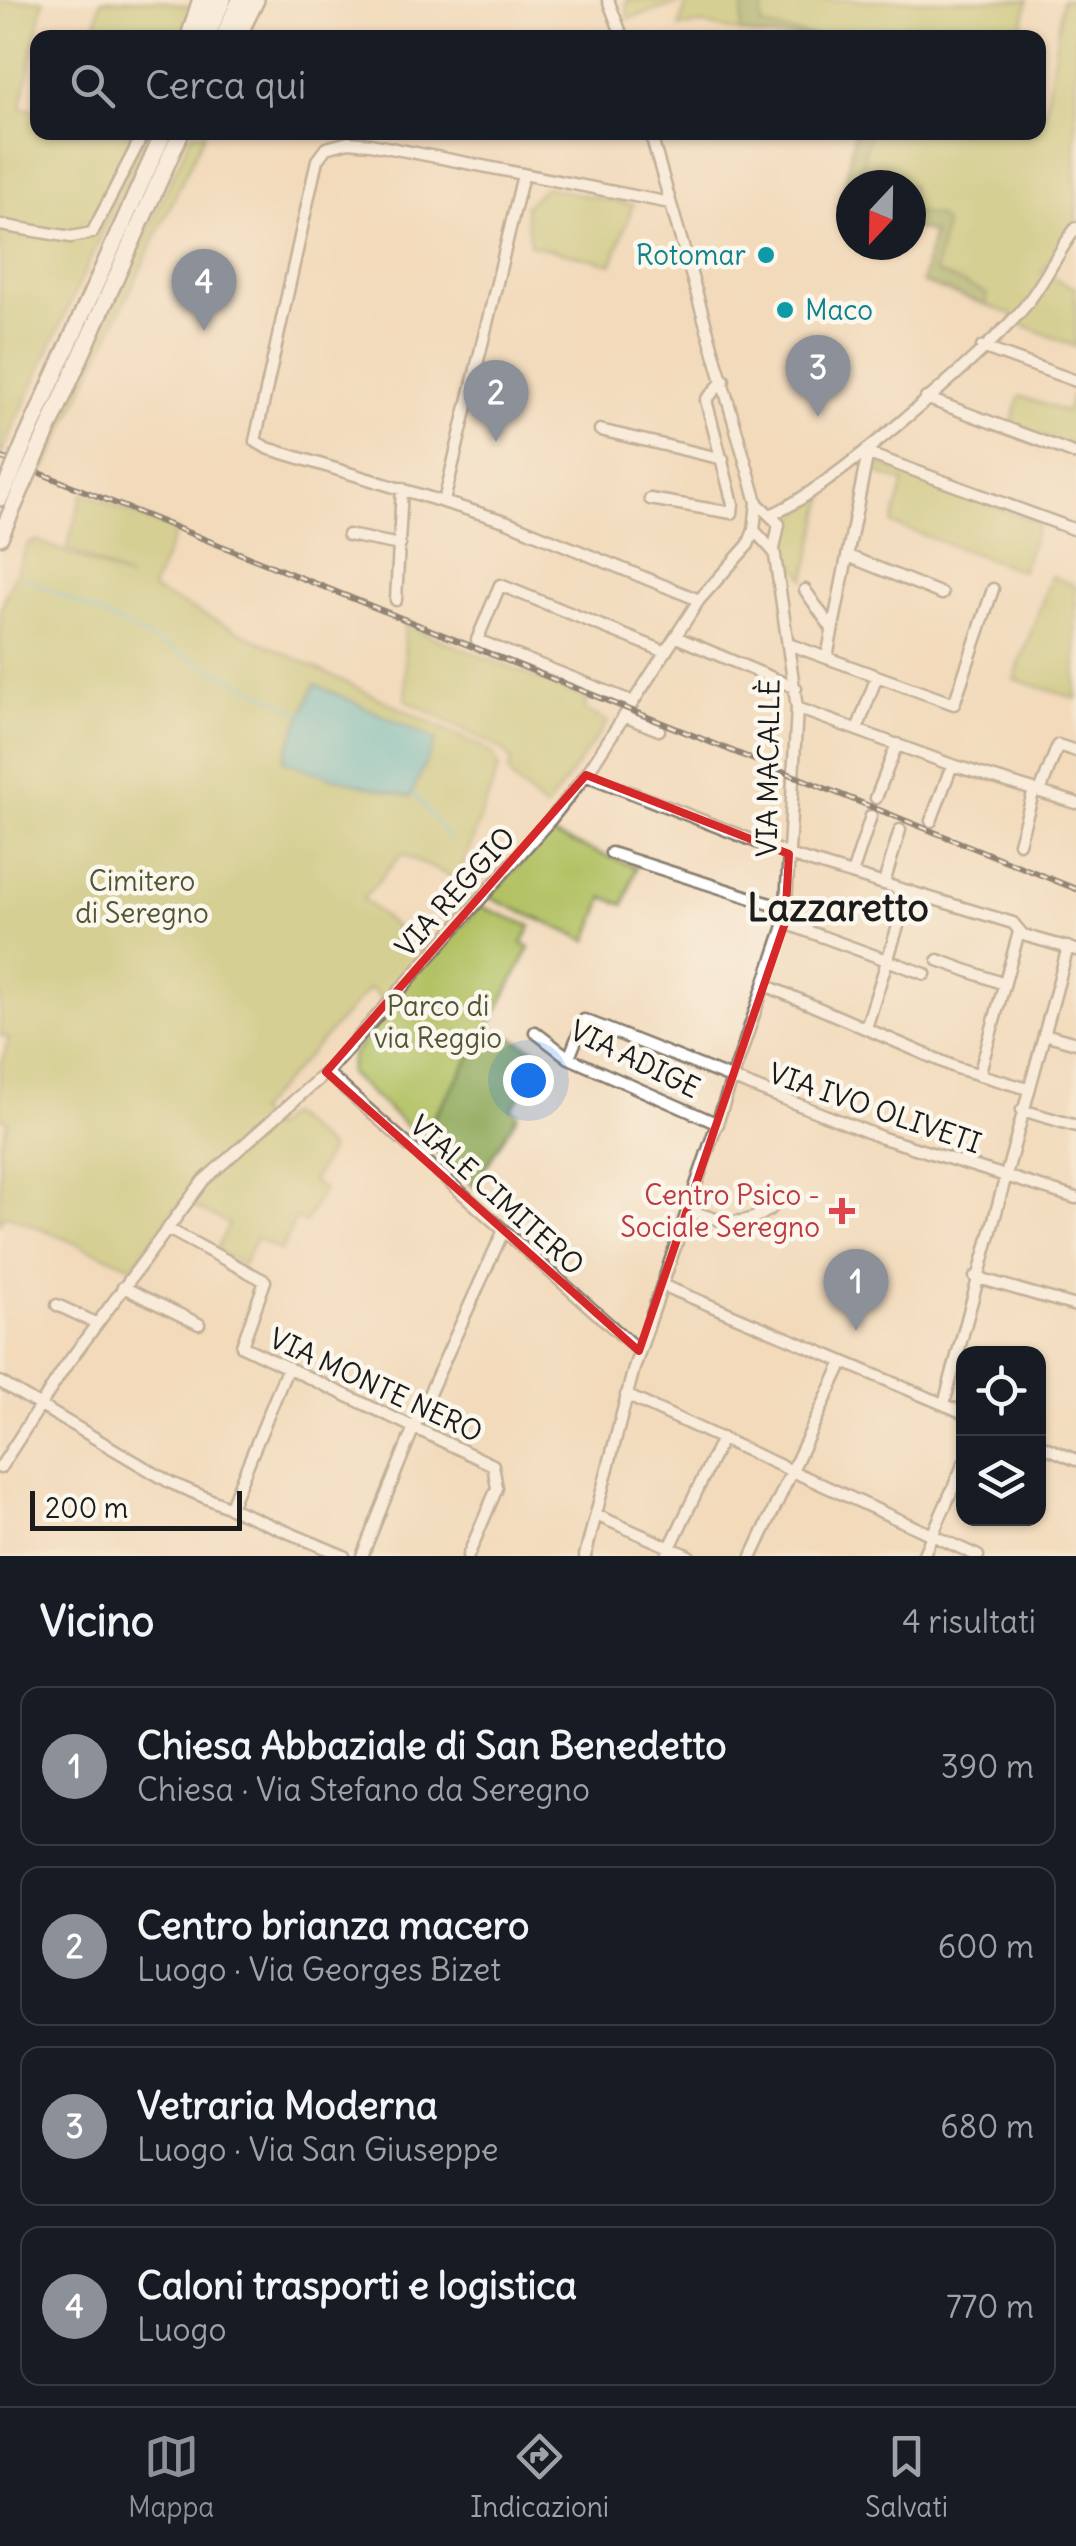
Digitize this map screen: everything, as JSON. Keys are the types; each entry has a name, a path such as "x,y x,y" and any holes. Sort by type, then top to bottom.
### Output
{"highway":[{"path":"199,30 208,0"},
{"path":"210,30 223,0"},
{"path":"227,30 240,0"},
{"path":"241,30 256,0"},
{"path":"31,449 161,140"},
{"path":"0,538 17,480 177,140"},
{"path":"0,498 17,480"}],"street":[{"path":"189,30 198,0"},
{"path":"608,0 621,30"},
{"path":"617,18 618,0"},
{"path":"0,226 71,237 92,233 140,140"},
{"path":"652,140 766,526"},
{"path":"670,202 370,144 349,142 326,148 317,160 255,441 260,446 506,521 699,600"},
{"path":"444,501 523,175"},
{"name":"VIA REGGIO","path":"0,1468 96,1323 215,1168 326,1072 586,775 699,600 766,526 868,450 1020,313 1076,228"},
{"path":"1064,244 1076,251"},
{"path":"982,347 1076,380"},
{"path":"650,499 726,516 734,507 706,400 724,380"},
{"path":"926,398 1076,454"},
{"path":"600,430 723,459"},
{"path":"826,658 868,450 1076,530"},
{"path":"396,600 402,488"},
{"name":"VIA MACALLÈ","path":"585,1556 639,1351 785,923 797,708 791,645 766,526"},
{"path":"348,535 400,545"},
{"path":"848,556 942,594"},
{"path":"633,702 477,640 500,584 666,652"},
{"path":"791,645 954,704 994,589"},
{"path":"805,590 832,629"},
{"path":"676,637 796,688"},
{"path":"857,730 877,676"},
{"path":"797,708 952,765 1076,803"},
{"path":"624,716 658,730"},
{"path":"876,798 896,744"},
{"path":"1019,843 1058,744 1076,751"},
{"path":"931,821 952,765"},
{"path":"586,775 789,854 1013,923 1020,932 1072,949 975,1277 944,1404"},
{"path":"852,874 871,816"},
{"path":"884,884 900,830"},
{"path":"611,853 786,910"},
{"path":"866,1028 909,891"},
{"path":"785,923 924,974"},
{"path":"979,1075 1020,932"},
{"path":"938,960 1004,984"},
{"path":"765,985 979,1075 1028,1089"},
{"name":"VIA IVO OLIVETI","path":"569,1058 584,1020 732,1081 962,1166 1004,1174 1076,1198"},
{"name":"VIA ADIGE","path":"535,1032 569,1058 718,1124"},
{"path":"1044,1034 1076,1043"},
{"name":"VIALE CIMITERO","path":"326,1072 639,1351"},
{"path":"1022,1110 1076,1126"},
{"path":"688,1210 736,1224 758,1219 774,1206"},
{"name":"VIA MONTE NERO","path":"168,1229 265,1281 242,1346 493,1465 498,1475 497,1488 468,1556"},
{"path":"362,1556 414,1428 504,1232"},
{"path":"975,1277 1076,1306"},
{"path":"662,1286 956,1409"},
{"path":"123,1287 199,1324"},
{"path":"57,1305 96,1323"},
{"path":"752,1556 842,1362"},
{"path":"230,1508 288,1367"},
{"path":"0,1382 171,1483 344,1556"},
{"path":"626,1395 978,1556"},
{"path":"668,1552 722,1438"},
{"path":"1046,1447 1076,1460"},
{"path":"923,1556 956,1481"},
{"path":"596,1515 668,1552 689,1556"}],"highlighted area":[{"path":"586,775 789,854 785,923 639,1351 326,1072"}],"green space":[{"path":"0,0 44,0 38,30 30,30 30,65 21,107 30,109 30,140 145,140 0,457"},
{"path":"101,0 157,0 199,9 193,30 95,30"},
{"path":"626,0 1028,0 1022,30 729,30 701,24 679,28 687,1 628,19"},
{"path":"744,0 763,0 761,26 782,30 740,30"},
{"path":"1062,0 1076,0 1076,223 1041,273 1076,288 1076,347 1016,322 1011,314 922,283 932,233 926,232 926,170 847,170 853,140 1046,140 1046,106"},
{"path":"189,140 202,140 46,468 42,466"},
{"path":"854,140 868,140 862,170 848,170"},
{"path":"545,187 633,205 612,264 530,245 525,206"},
{"path":"926,214 938,216 945,225 935,272 986,293 987,305 922,282 933,233 926,231"},
{"path":"1076,386 1076,449 1011,425 1020,396 1066,412"},
{"path":"874,462 1039,523 1022,571 892,524 904,482 871,471"},
{"path":"827,489 805,579 780,545 791,519"},
{"path":"83,493 176,531 152,590 484,748 494,755 499,767 458,880 402,854 363,899 432,959 480,906 531,926 522,944 530,947 489,1027 420,1138 349,1074 352,1055 391,1007 370,988 256,1112 272,1128 288,1114 330,1149 312,1182 324,1189 305,1223 296,1218 281,1251 256,1238 243,1265 216,1250 229,1224 182,1201 132,1267 5,1214 0,1223 0,1144 8,1121 0,1118 0,1068 9,1039 0,1035 0,610 28,544 37,540 130,579 67,548"},
{"path":"1051,576 1076,586 1076,699 1014,679"},
{"path":"404,625 588,699 584,709 608,722 545,809 513,780 508,769 512,762 503,750 406,700"},
{"path":"549,834 636,867 624,905 604,897 588,941 488,897"},
{"path":"489,1027 550,1056 511,1109 518,1114 474,1187 421,1139"}],"water":[{"path":"315,684 436,740 410,797 283,760"}],"waterway":[{"path":"22,576 303,713"},
{"path":"413,792 450,840"}],"railway":[{"path":"0,457 1076,889"}],"place":[{"name":"Rotomar","path":"766,255"},
{"name":"Maco","path":"785,310"},
{"name":"Caloni trasporti e logistica","path":"204,331"},
{"name":"Vetraria Moderna","path":"818,417"},
{"name":"Centro brianza macero","path":"496,442"},
{"name":"Centro Psico - Sociale Seregno","path":"842,1211"},
{"name":"Chiesa Abbaziale di San Benedetto","path":"856,1331"}],"district":[{"name":"Lazzaretto","path":"838,907"}],"park label":[{"name":"Cimitero di Seregno","path":"142,897"},
{"name":"Parco di via Reggio","path":"438,1022"}]}
